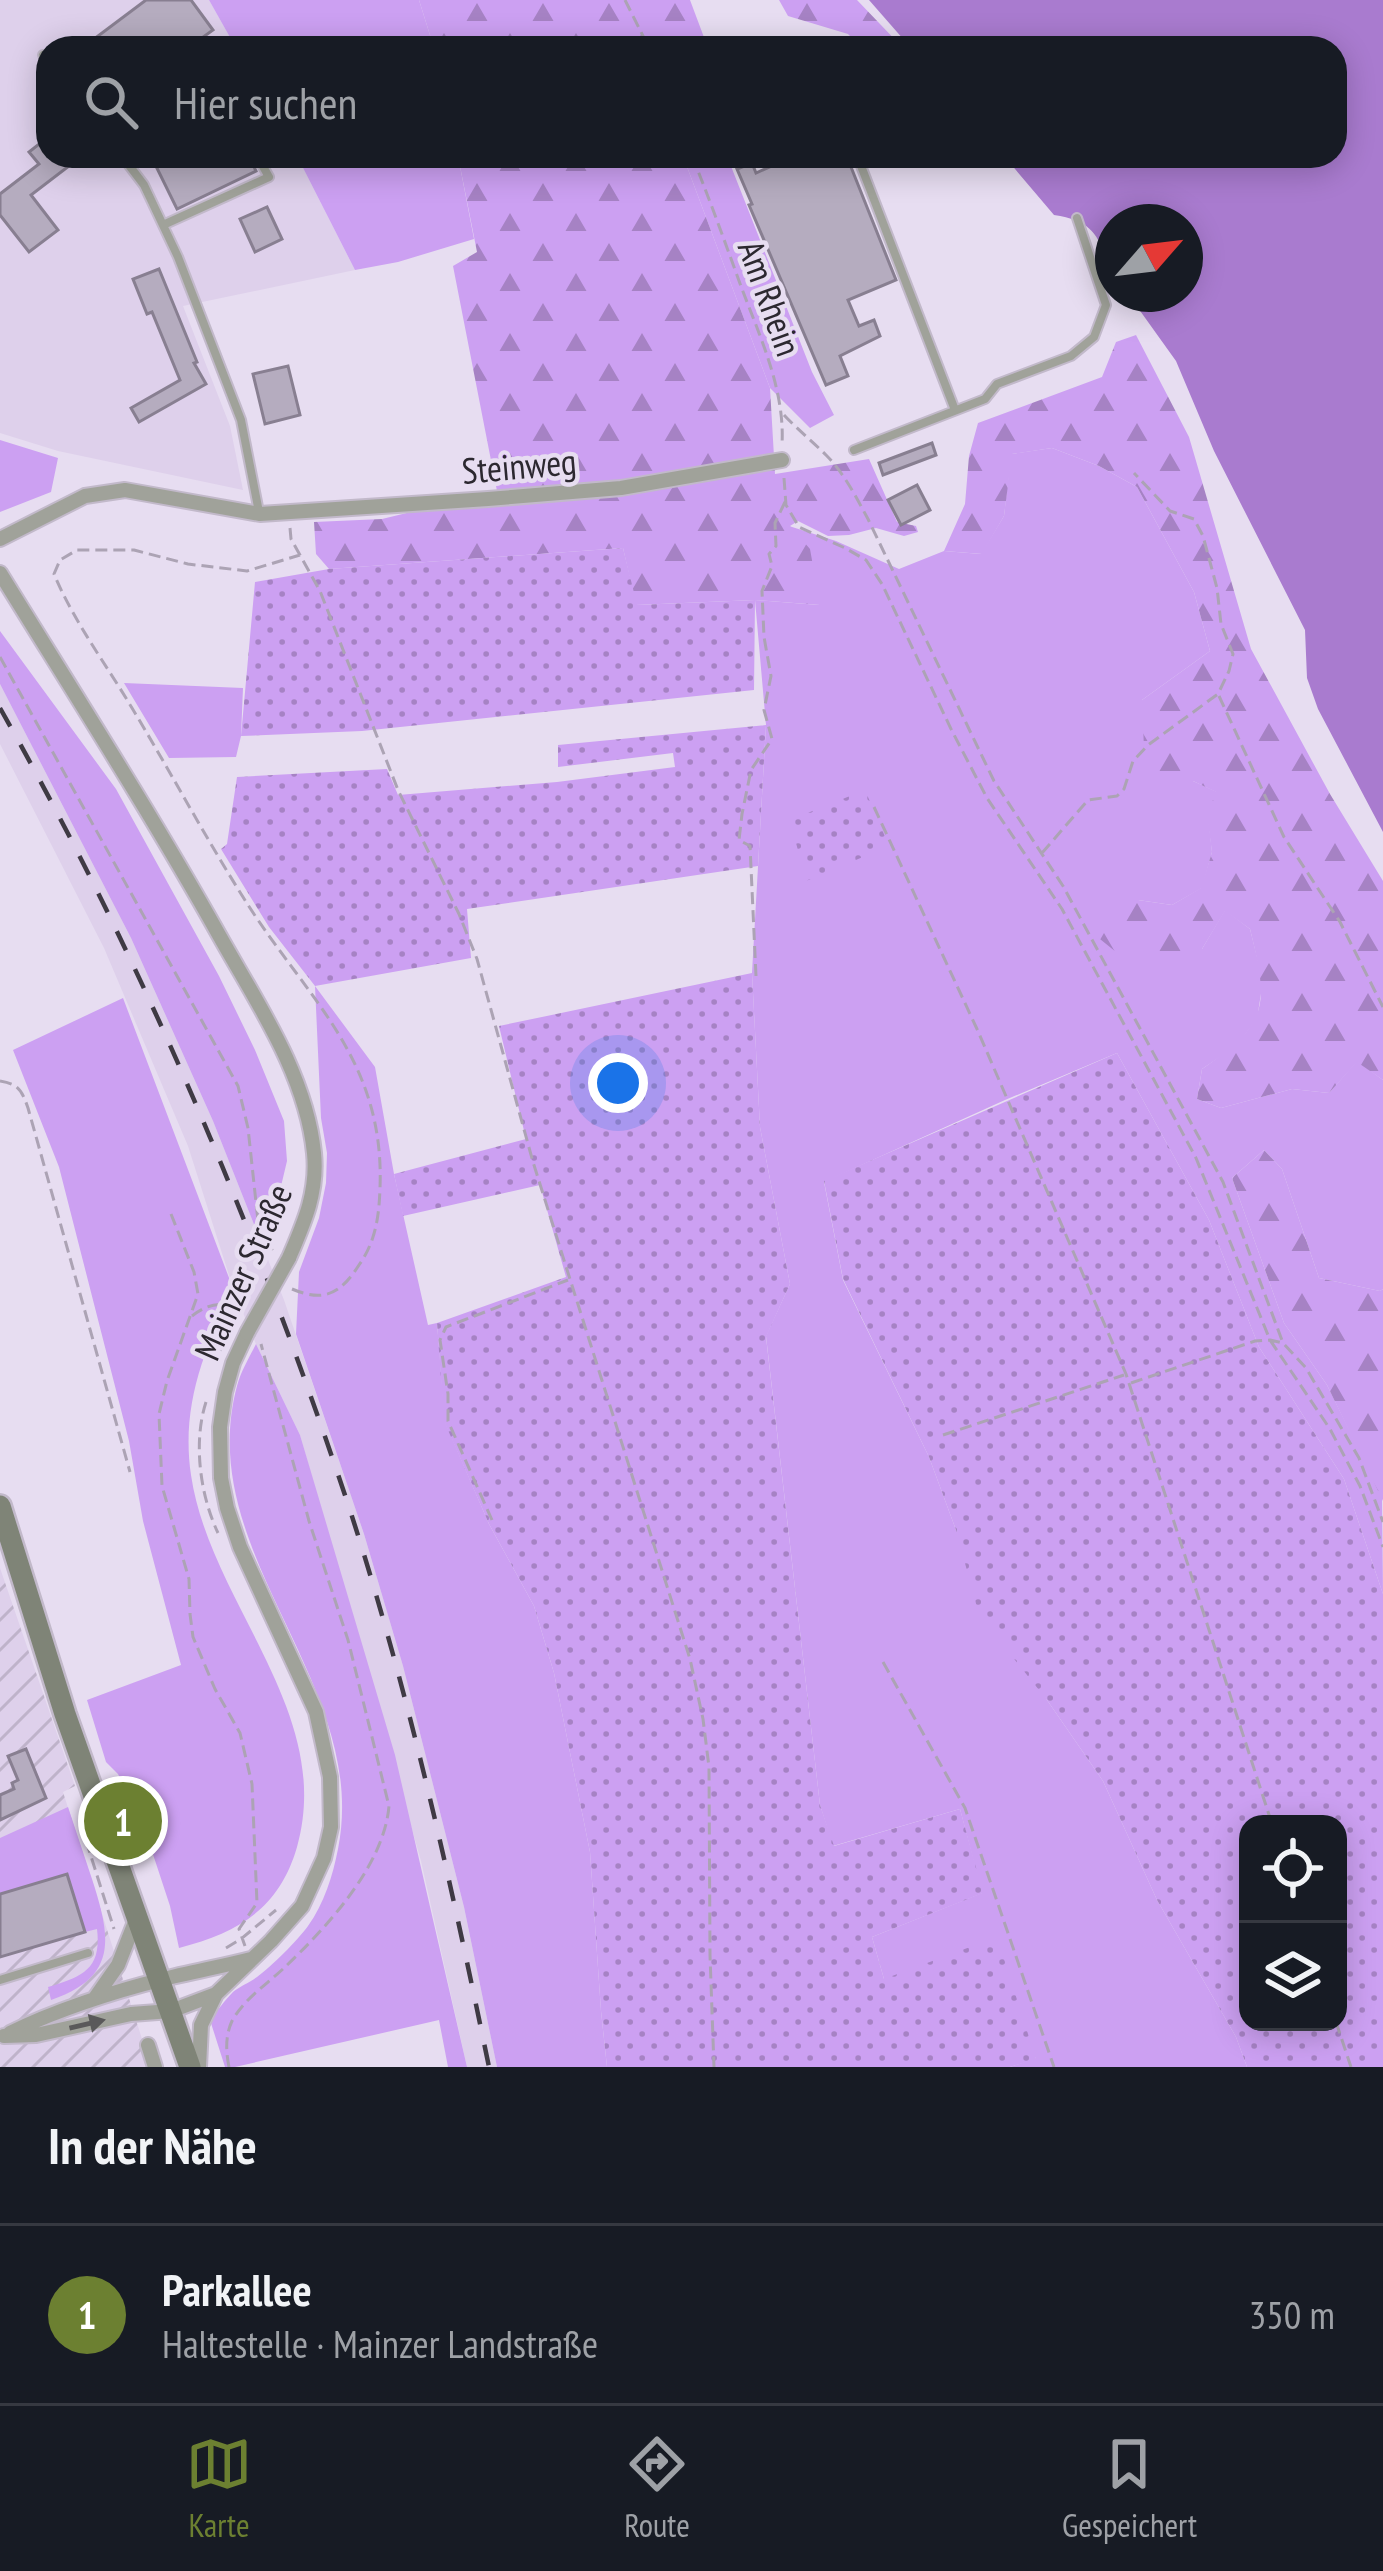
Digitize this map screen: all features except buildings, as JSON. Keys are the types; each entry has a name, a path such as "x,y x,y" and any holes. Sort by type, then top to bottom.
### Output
{"main road":[{"path":"0,1506 40,1640 190,2067"}],"street":[{"name":"Steinweg","path":"0,539 85,496 125,490 260,514 621,488 782,460"},
{"name":"Mainzer Straße","path":"0,573 154,818 274,1033 304,1102 314,1151 316,1186 308,1216 242,1328 220,1427 221,1478 240,1546 316,1712 326,1750 331,1827 324,1858 302,1906 216,1994"},
{"path":"92,2002 118,1965 138,1916"},
{"path":"1,2033 160,1980 250,1959"},
{"path":"1,2033 36,2036 131,2014 171,2011 216,1994"},
{"path":"199,2067 201,2025 216,1994"},
{"path":"148,2045 155,2067"}],"lane":[{"path":"131,168 163,225 241,420 260,514"},
{"path":"163,225 269,177 264,168"},
{"path":"862,168 955,410"},
{"path":"854,450 985,399 997,385 1071,356 1094,337 1106,305 1077,218"},
{"path":"0,1980 88,1953"}],"path":[{"path":"626,0 643,36"},
{"name":"Am Rhein","path":"696,168 782,413 786,501"},
{"path":"782,413 826,454 868,519 994,781 1063,886 1223,1182 1283,1343 1306,1368 1359,1458 1383,1522"},
{"path":"1041,855 1088,800 1117,796 1133,761 1218,694 1229,671 1233,653 1221,624 1217,588 1195,519 1170,511 1134,473"},
{"path":"786,501 799,527 866,560 882,584 987,797 1062,910 1196,1158 1270,1340 1330,1429 1360,1486 1383,1546"},
{"path":"756,976 750,846 740,840 752,770 772,739 764,710 770,676 762,591 772,566 769,554 776,546 775,523 786,501"},
{"path":"288,512 291,538 320,591 398,790 477,959 533,1162 690,1659 710,1766 714,2067"},
{"path":"292,1291 331,1294 346,1285 368,1252 379,1205 375,1118 356,1065 328,1014 245,901 54,574 60,560 77,550 134,550 188,564 247,571 300,555"},
{"path":"0,657 238,1086 248,1128 258,1220 282,1257"},
{"path":"1218,694 1283,837 1340,922 1383,1007"},
{"path":"874,807 977,1029 1130,1384 1269,1815"},
{"path":"0,1081 14,1083 28,1108 130,1472"},
{"path":"171,1214 198,1294 159,1414 162,1486 189,1579 193,1637 239,1733 252,1784 257,1903 239,1929 250,1959"},
{"path":"492,1520 448,1421 440,1340 446,1327 570,1280"},
{"path":"218,1348 237,1308"},
{"path":"219,1363 242,1328"},
{"path":"1130,1384 1255,1341 1283,1343"},
{"path":"943,1435 1126,1374"},
{"path":"209,1393 199,1448 214,1525 225,1546"},
{"path":"883,1662 964,1808 1054,2067"},
{"path":"85,1815 82,1828 114,1928 113,1942"},
{"path":"215,1954 267,1920 278,1907"},
{"path":"1339,2031 1351,2067"}],"shaded area":[{"path":"0,0 209,0 229,36 36,36 36,168 303,168 355,270 183,306 230,426 243,490 58,451 0,433"},
{"path":"869,0 1383,0 1383,832 1318,709 1307,678 1305,630 1214,451 1176,361 1141,312 1203,312 1203,204 1095,204 1095,236 1078,221 1054,215 1014,168 1347,168 1347,36 900,36"},
{"path":"0,684 131,938 213,1121 284,1300 364,1534 403,1666 464,1907 497,2067 467,2067 421,1861 300,1435 234,1291 188,1146 104,948 0,744"},
{"path":"0,1568 75,1786 63,1792 151,2067 0,2067"}],"green space":[{"path":"209,0 419,0 430,36 229,36"},
{"path":"419,0 690,0 704,36 430,36"},
{"path":"779,0 857,0 892,36 850,36 788,16"},
{"path":"303,168 460,168 474,239 355,270"},
{"path":"460,168 688,168 770,388 775,474 869,459 897,522 916,526 918,532 904,536 876,528 828,536 798,521 790,526 810,549 820,605 755,600 636,605 623,548 329,569 316,554 314,522 382,519 497,491 453,266 477,252"},
{"path":"688,168 732,168 812,372 834,415 810,428 770,388"},
{"path":"1136,335 1189,437 1251,649 1383,881 1383,1080 1357,1062 1329,1093 1292,1089 1221,1108 1197,1099 1202,1069 1240,1039 1258,1011 1260,977 1250,929 1225,911 1202,949 1166,961 1121,956 1090,931 1102,911 1138,900 1172,905 1201,888 1212,852 1207,816 1216,792 1193,781 1159,787 1144,749 1142,700 1210,651 1194,592 1137,487 1052,448 1012,454 1004,516 982,554 944,551 965,504 969,456 978,423 1102,377 1116,342"},
{"path":"0,440 58,458 51,492 0,512"},
{"path":"1052,448 1137,487 1194,592 1210,651 1142,700 1193,781 1217,792 1208,816 1212,852 1202,888 1172,905 1138,900 1202,949 1225,910 1250,929 1263,981 1257,1019 1236,1046 1202,1069 1197,1099 1221,1108 1292,1089 1329,1093 1357,1061 1383,1080 1380,1291 1319,1278 1282,1169 1264,1150 1232,1178 1284,1323 1327,1385 1382,1496 1383,1594 1344,1479 1259,1347 1209,1220 1117,1053 824,1182 843,1280 929,1457 956,1530 1047,1700 1103,1781 1157,1900 1236,2037 1247,2067 1010,2067 1036,2058 884,1979 872,1937 982,1893 960,1809 833,1846 820,1805 766,1336 790,1284 760,1127 752,973 766,725 755,600 819,605 789,526 899,569 944,551 981,554 1004,516 1011,454"},
{"path":"623,548 637,605 755,600 754,690 362,731 241,736 255,582 329,569"},
{"path":"0,631 116,789 255,1050 284,1121 287,1161 277,1203 257,1232 131,938 0,684"},
{"path":"124,683 243,688 236,757 169,758"},
{"path":"766,725 758,866 467,909 471,958 315,986 269,927 221,849 227,844 237,777 387,769 398,795 557,782 675,767 673,753 558,767 558,745"},
{"path":"865,790 889,846 806,881 790,820"},
{"path":"752,973 760,1127 790,1284 766,1337 820,1805 834,1846 960,1809 983,1893 872,1937 884,1979 997,1937 1036,2059 1010,2067 607,2067 590,1852 554,1673 534,1606 489,1524 444,1421 437,1323 566,1277 540,1185 403,1216 394,1174 526,1139 499,1026"},
{"path":"315,986 375,1067 428,1325 437,1323 445,1422 489,1524 534,1606 554,1673 590,1852 607,2067 497,2067 464,1907 403,1666 296,1334 299,1272 326,1183"},
{"path":"123,998 234,1291 197,1380 189,1426 191,1475 221,1568 285,1704 299,1750 304,1797 297,1847 268,1902 238,1925 179,1948 145,1830 118,1774 106,1762 87,1700 181,1665 59,1167 13,1050"},
{"path":"1117,1053 1209,1220 1259,1347 1344,1479 1383,1594 1383,2067 1247,2067 1236,2037 1157,1900 1103,1781 1047,1700 979,1615 956,1530 929,1457 843,1279 824,1181"},
{"path":"1264,1150 1282,1169 1319,1278 1383,1289 1383,1501 1327,1385 1284,1323 1232,1178"},
{"path":"256,1344 300,1435 395,1755 467,2067 448,2067 439,2020 225,2067 210,2020 233,1992 270,1966 308,1926 327,1889 338,1849 341,1788 330,1730 238,1505 230,1447 237,1386"},
{"path":"68,1807 103,1918 104,1952 89,1979 51,2000 48,1987 79,1975 92,1963 97,1929 85,1932 67,1874 0,1902 0,1838"}],"railway":[{"path":"0,708 149,999 235,1198 312,1401 370,1573 409,1713 489,2067"}],"place":[{"name":"Parkallee","path":"123,1821"}]}
